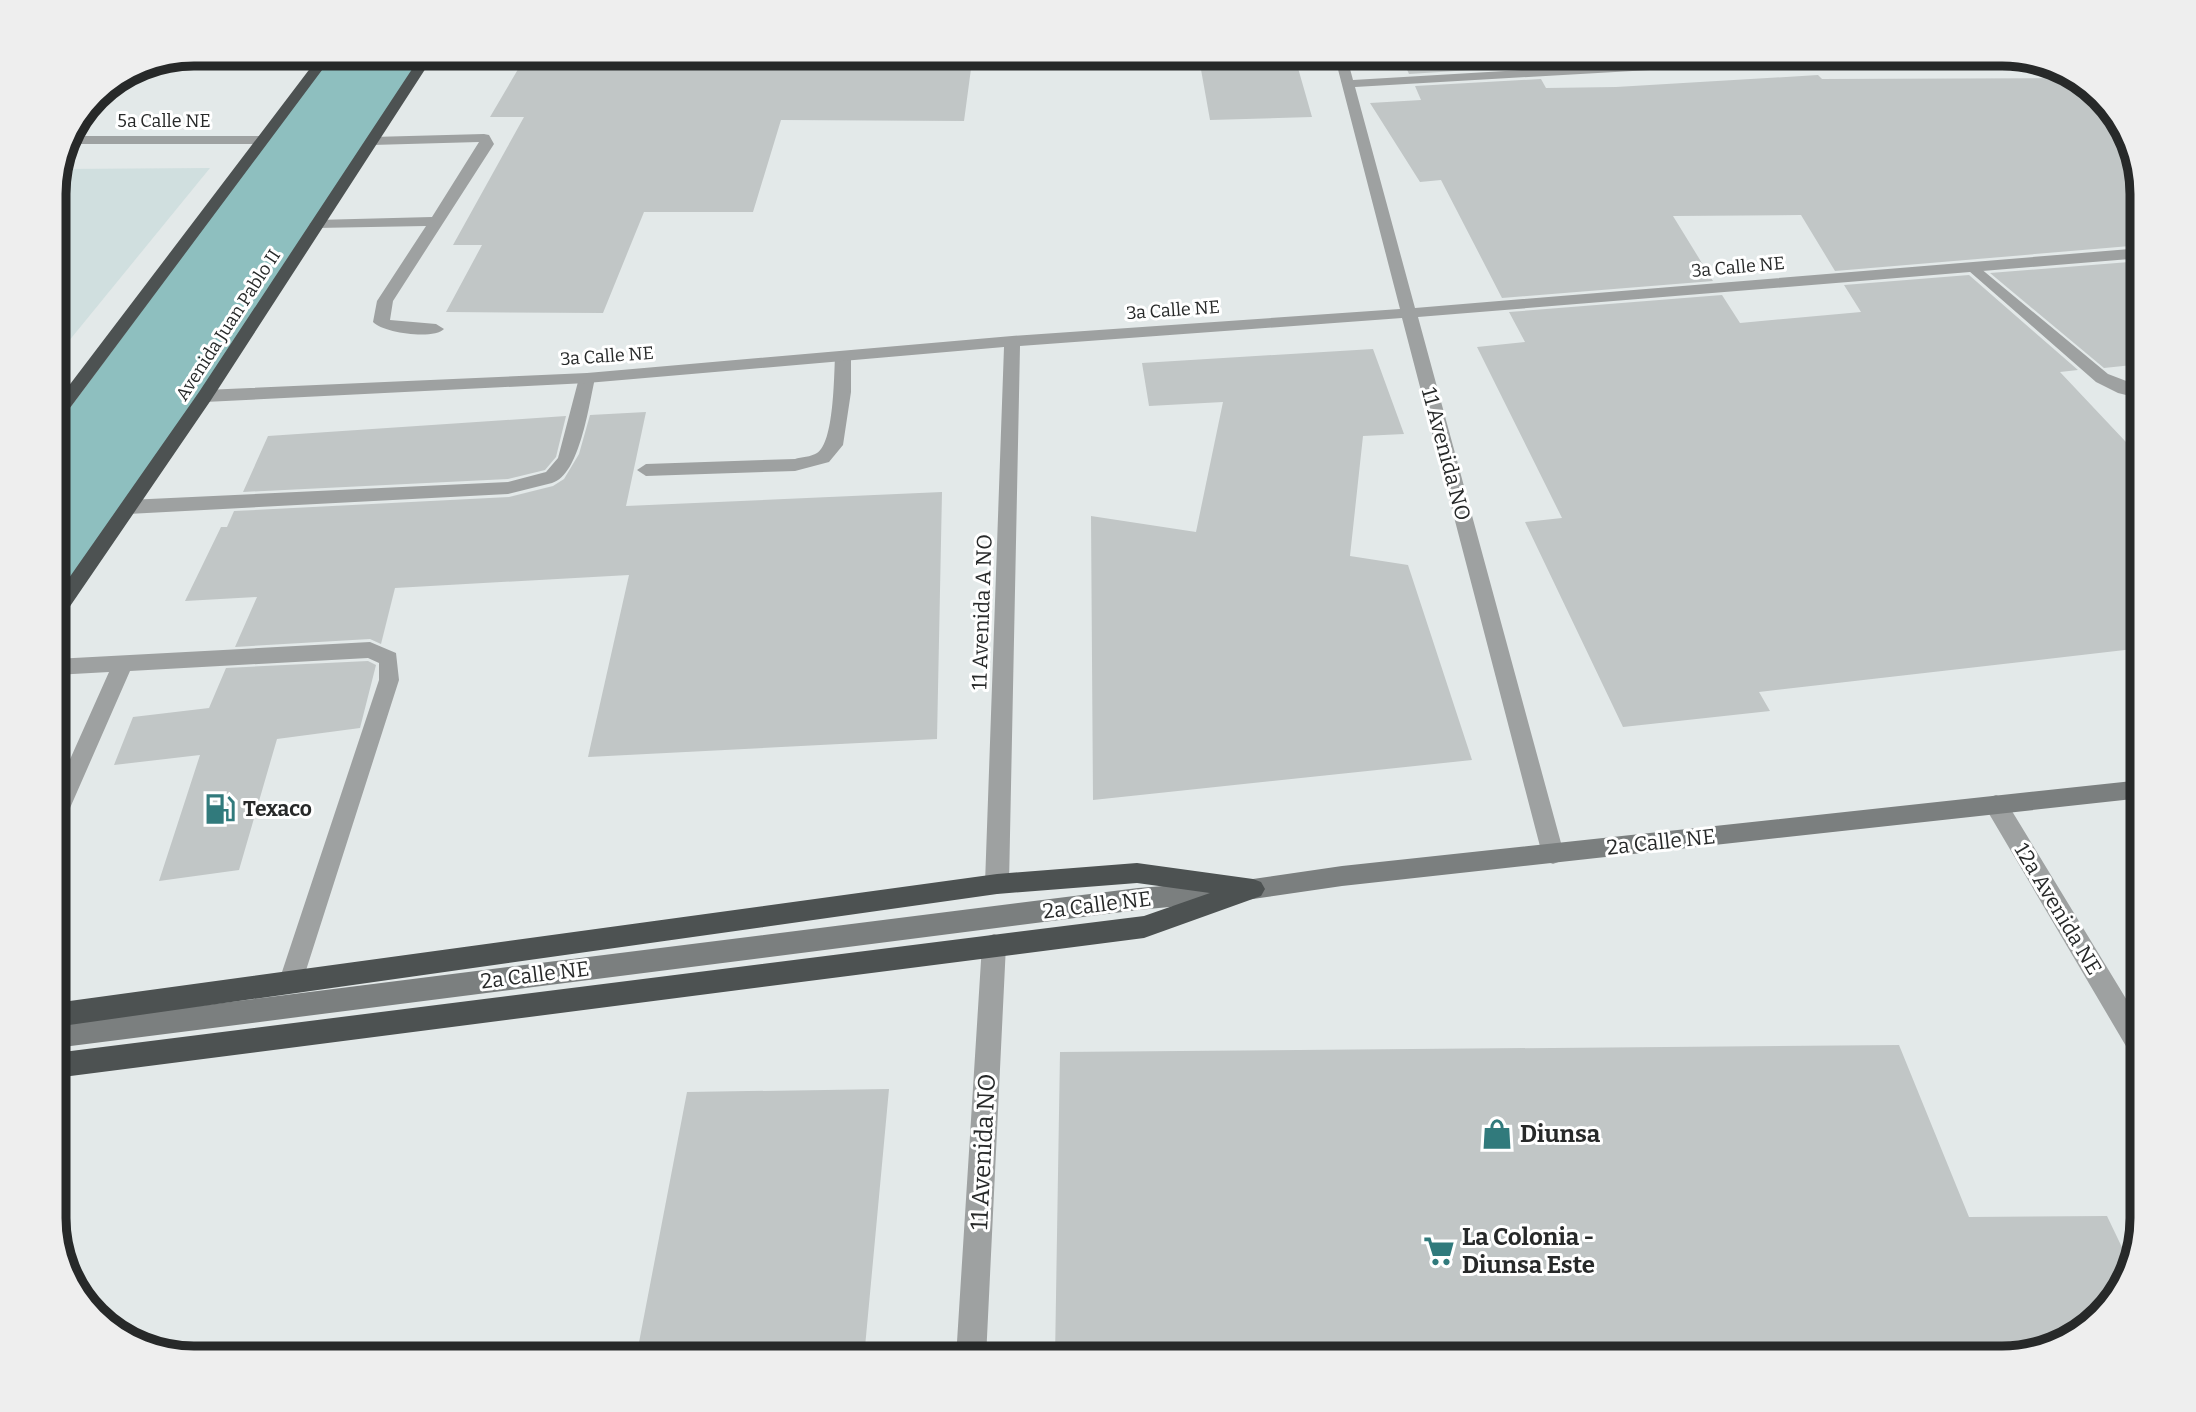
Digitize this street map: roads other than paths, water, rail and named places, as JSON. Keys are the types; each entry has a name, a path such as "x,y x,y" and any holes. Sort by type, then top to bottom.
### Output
{"highway":[{"path":"67,400 317,67"},
{"name":"Avenida Juan Pablo II","path":"67,596 205,397 421,67"},
{"path":"67,1013 997,884 1137,873 1253,889"},
{"path":"67,1064 1144,927 1253,889"}],"main road":[{"name":"2a Calle NE","path":"67,1034 1138,899 1253,889 1342,876 2130,790"}],"street":[{"name":"11 Avenida NO","path":"1343,66 1553,854"},
{"path":"1347,83 1642,66"},
{"path":"372,141 484,138 487,144 385,301 381,322 394,327 436,329"},
{"name":"5a Calle NE","path":"79,140 263,140"},
{"path":"316,224 435,221"},
{"name":"3a Calle NE","path":"205,397 587,378 1012,341 1409,313 2130,254"},
{"path":"1974,268 2102,378 2130,390"},
{"name":"11 Avenida A NO","path":"997,884 1012,341"},
{"path":"646,471 795,465 823,458 834,445 842,392 843,356"},
{"path":"128,508 508,488 552,477 566,460 587,378"},
{"path":"67,666 370,650 389,659 389,680 291,981"},
{"path":"67,790 123,664"},
{"name":"12a Avenida NE","path":"1996,804 2130,1029"},
{"name":"11 Avenida NO","path":"972,1346 994,945"}],"place":[{"name":"Texaco","path":"220,809"},
{"name":"Diunsa","path":"1497,1134"},
{"name":"La Colonia - Diunsa Este","path":"1439,1251"}]}
